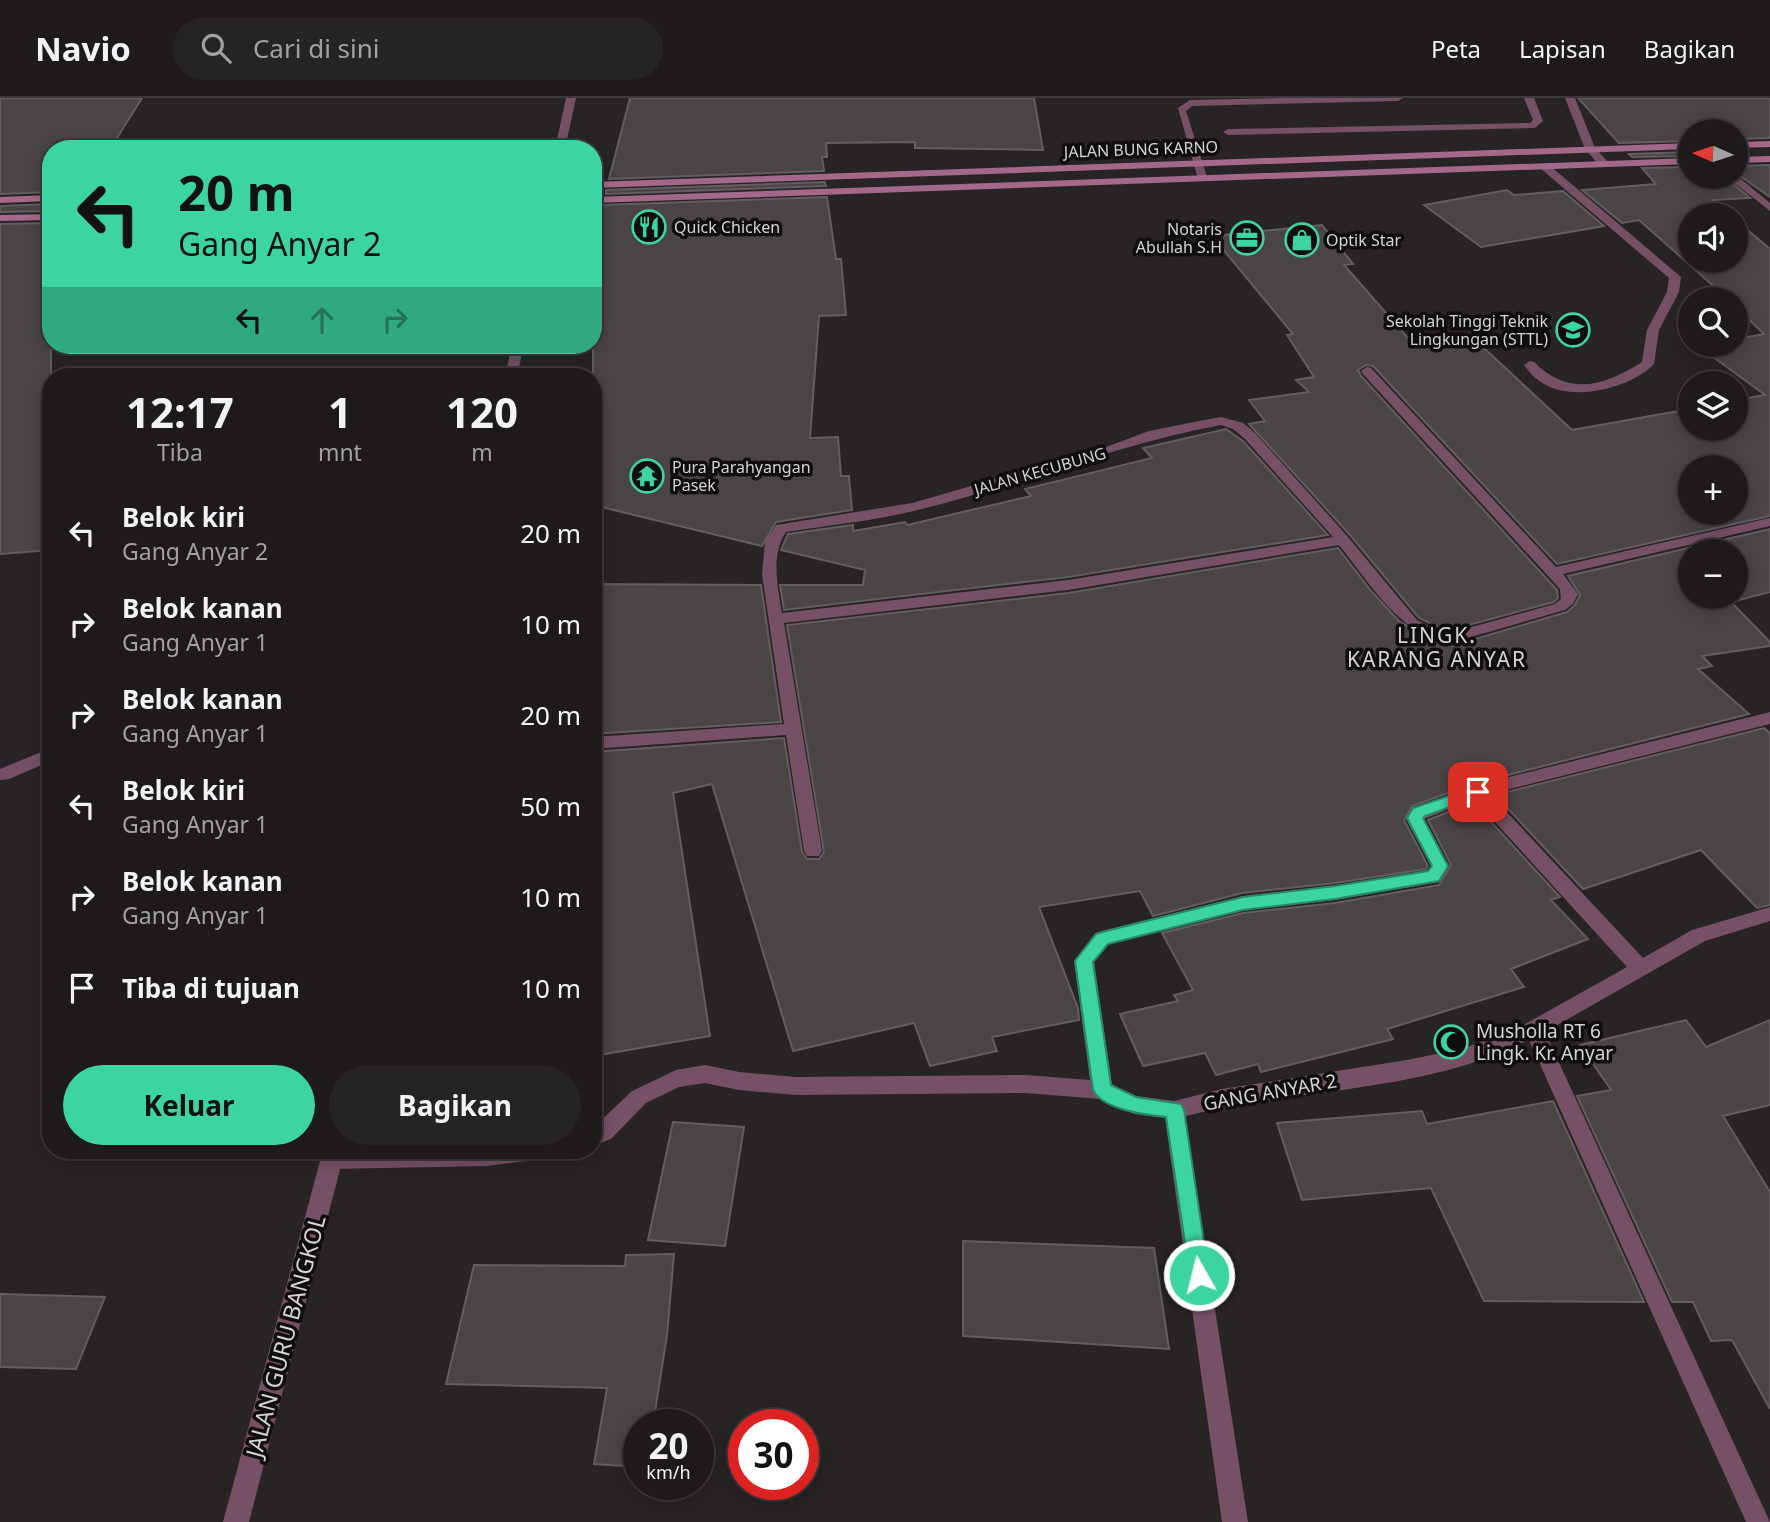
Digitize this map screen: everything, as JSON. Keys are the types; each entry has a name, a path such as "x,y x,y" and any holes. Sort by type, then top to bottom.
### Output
{"main road":[{"path":"1748,145 1770,144"},
{"name":"JALAN BUNG KARNO","path":"602,185 1678,146"},
{"path":"1748,160 1770,159"},
{"path":"602,200 1678,161"},
{"path":"0,200 42,198"},
{"path":"0,218 42,217"}],"street":[{"path":"561,140 571,98"},
{"path":"1202,177 1181,110 1190,103 1398,98"},
{"path":"1228,132 1532,125 1538,121 1529,98"},
{"path":"1570,98 1590,149 1604,164"},
{"path":"1530,365 1547,381 1568,388 1601,383 1635,373 1648,364 1653,330 1676,291 1675,277 1544,166"},
{"path":"1747,189 1770,208"},
{"path":"1367,371 1553,572 1770,522"},
{"name":"JALAN KECUBUNG","path":"813,851 776,619 769,556 773,537 781,528 914,507 1111,450 1154,434 1221,421 1238,426 1250,436 1343,540 1398,609 1419,628 1450,638 1560,607 1568,601 1570,594 1553,572"},
{"path":"776,619 1068,585 1343,540"},
{"path":"1102,1090 1084,961 1102,938 1243,903 1335,893 1433,877 1440,866 1415,818 1419,812 1478,792 1770,718"},
{"path":"602,742 795,729"},
{"path":"3,775 42,758"},
{"path":"1478,792 1641,969"},
{"name":"GANG ANYAR 2","path":"602,1131 639,1097 676,1079 705,1074 739,1081 796,1086 1026,1084 1102,1090 1134,1105 1174,1110 1222,1098 1407,1069 1467,1056 1534,1029 1699,935 1770,914"},
{"path":"1534,1029 1759,1522"},
{"path":"1174,1110 1236,1522"},
{"name":"JALAN GURU BANGKOL","path":"236,1522 331,1159"}],"building":[{"path":"0,98 142,98 116,140 42,140 42,192 0,194"},
{"path":"630,98 1034,98 1043,150 915,148 915,142 826,143 827,157 822,157 824,171 609,179"},
{"path":"1578,98 1770,98 1770,138 1748,139 1748,119 1678,119 1678,141 1619,143"},
{"path":"1678,152 1678,156 1632,157 1629,154"},
{"path":"1770,165 1770,197 1748,181 1748,166"},
{"path":"1678,167 1678,189 1739,189 1750,198 1713,200 1717,203 1678,203 1678,255 1639,220 1622,223 1582,190 1656,184 1642,168"},
{"path":"825,182 826,186 606,194 606,190"},
{"path":"1507,190 1514,195 1563,191 1604,226 1481,247 1424,205"},
{"path":"827,197 836,259 841,259 846,315 819,316 810,438 838,437 841,476 849,476 852,510 776,522 762,546 602,507 602,368 593,368 593,354 602,354 603,205"},
{"path":"42,204 42,211 0,212 0,206"},
{"path":"42,223 42,354 51,354 51,368 42,368 42,551 0,554 0,224"},
{"path":"1322,225 1353,264 1344,265 1414,345 1469,334 1572,430 1678,411 1678,441 1748,441 1748,398 1765,395 1748,383 1748,371 1732,371 1713,357 1748,357 1748,337 1764,334 1748,319 1748,287 1714,287 1699,273 1748,273 1748,230 1770,249 1770,516 1748,521 1748,455 1678,455 1678,525 1730,525 1557,564 1373,366 1366,365 1358,370 1557,590 1558,598 1554,602 1450,630 1419,618 1350,535 1249,424 1265,421 1249,400 1309,392 1296,380 1314,377 1287,335 1293,334 1212,236"},
{"path":"1226,429 1243,441 1328,535 1068,577 784,610 780,585 863,585 865,570 781,550 788,534 853,525 853,531 905,522 907,525 1031,496 1025,489 1152,458 1143,448"},
{"path":"1770,529 1770,592 1748,598 1748,539 1727,539"},
{"path":"1338,548 1372,592 1399,621 1431,640 1451,646 1567,612 1575,605 1580,595 1568,576 1678,550 1678,609 1738,609 1770,642 1770,646 1702,656 1712,666 1698,669 1749,714 1476,783 1412,806 1404,820 1428,866 1426,869 1335,883 1242,893 1153,916 1140,891 1039,907 1078,1008 1079,1020 992,1037 997,1051 930,1066 914,1023 793,1051 712,784 673,793 710,1036 602,1054 602,751 784,738 802,852 807,859 819,859 824,852 787,625 1068,593"},
{"path":"602,584 761,585 781,722 602,733"},
{"path":"1764,728 1770,733 1770,905 1757,908 1701,850 1583,889 1495,795"},
{"path":"1473,802 1560,897 1551,900 1588,939 1511,969 1524,987 1387,1029 1393,1039 1261,1072 1258,1064 1216,1075 1205,1053 1143,1066 1120,1014 1178,1001 1174,995 1193,990 1162,933 1243,913 1335,903 1439,885 1451,865 1428,820"},
{"path":"1686,1020 1706,1047 1770,1020 1770,1105 1723,1116 1770,1192 1770,1409 1732,1340 1711,1341 1693,1302 1672,1302 1577,1096 1611,1090 1580,1045"},
{"path":"1553,1101 1644,1302 1484,1301 1431,1188 1302,1200 1277,1123 1422,1111 1427,1124"},
{"path":"673,1122 744,1127 725,1246 648,1240"},
{"path":"963,1241 1154,1248 1169,1349 963,1336"},
{"path":"674,1254 667,1335 655,1409 623,1409 623,1466 594,1464 607,1388 446,1384 474,1265 625,1266 626,1255"},
{"path":"0,1294 105,1297 76,1369 0,1367"}],"place":[{"name":"Quick Chicken","path":"649,227"},
{"name":"Notaris Abullah S.H","path":"1247,238"},
{"name":"Optik Star","path":"1302,240"},
{"name":"Sekolah Tinggi Teknik Lingkungan (STTL)","path":"1573,330"},
{"name":"Pura Parahyangan Pasek","path":"647,476"},
{"name":"Musholla RT 6 Lingk. Kr. Anyar","path":"1451,1042"}],"district":[{"name":"LINGK. KARANG ANYAR","path":"1437,647"}],"route":[{"path":"1199,1275 1174,1110 1134,1105 1102,1090 1084,961 1102,938 1243,903 1335,893 1433,877 1440,866 1415,818 1419,812 1478,792"}]}
